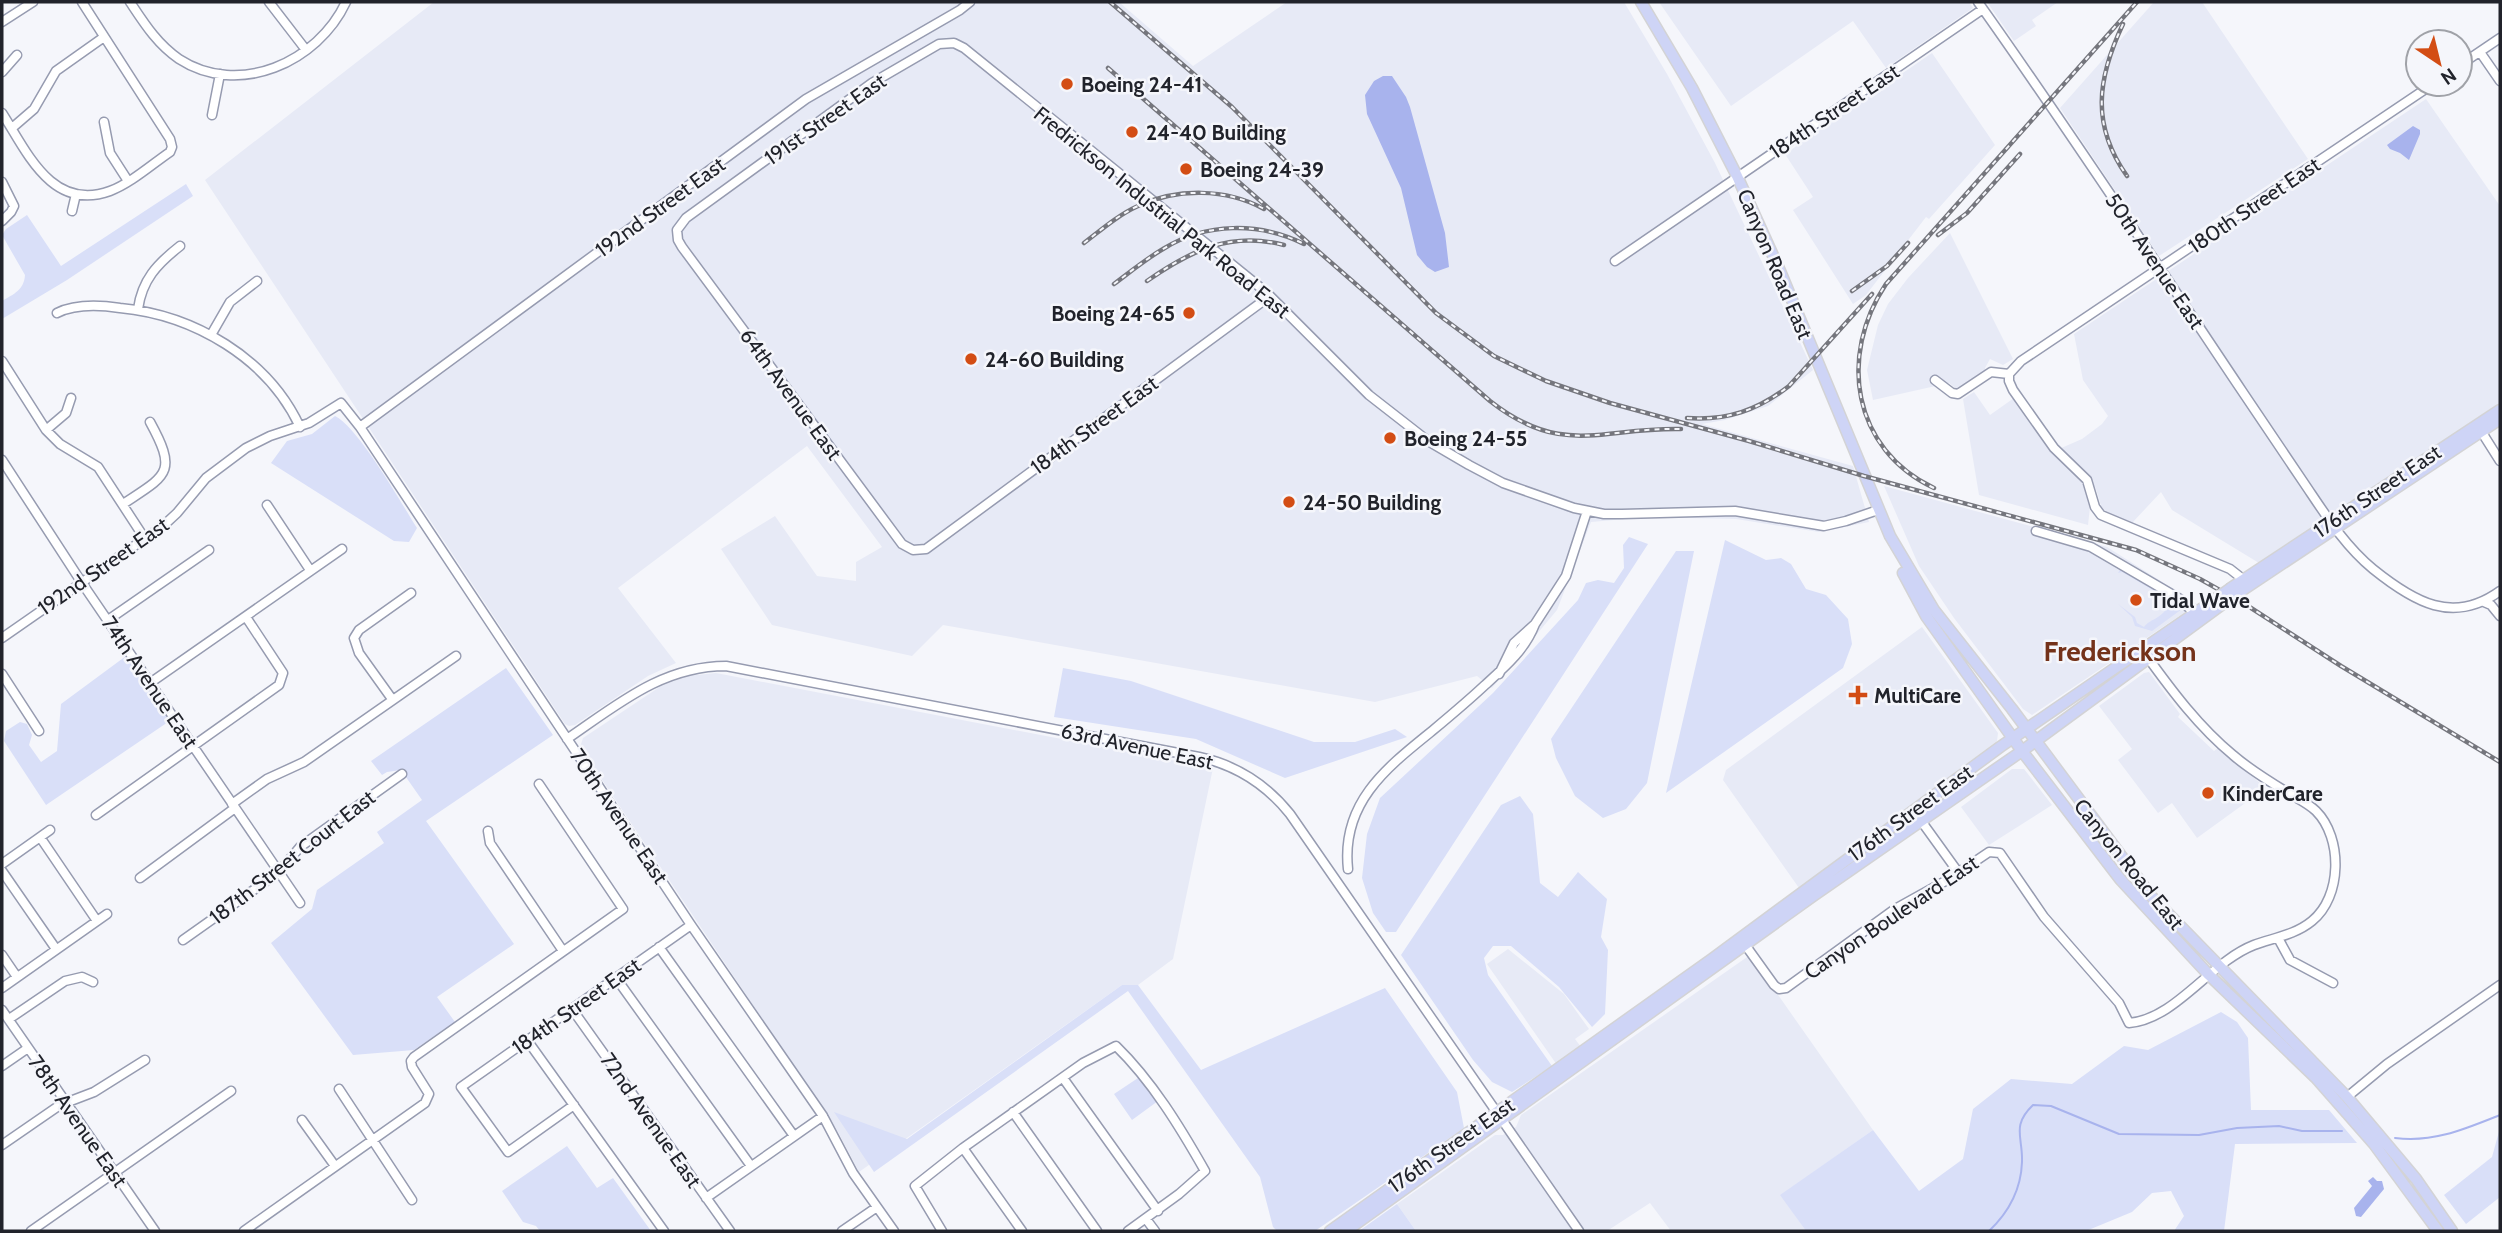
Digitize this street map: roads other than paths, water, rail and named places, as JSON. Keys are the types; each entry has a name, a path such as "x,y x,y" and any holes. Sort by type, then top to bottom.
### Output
{"main road":[{"name":"Canyon Road East","path":"1641,2 1692,88 1737,176 1780,271 1878,510 1890,536 1941,620 2151,896 2347,1097 2416,1179 2452,1231"},
{"name":"176th Street East","path":"1917,816 2035,742 2194,613 2235,591 2500,410"},
{"name":"176th Street East","path":"2235,591 2244,580 2500,417"},
{"name":"Canyon Road East","path":"1890,536 1900,568 1926,615 2022,751 2120,879 2209,975 2316,1078 2374,1144 2438,1231"},
{"name":"176th Street East","path":"1330,1231 1566,1075 1718,966 1721,958 1917,816 2013,738 2146,654 2220,600"},
{"name":"176th Street East","path":"1346,1231 1587,1048 1745,940"},
{"path":"1566,1075 1565,1071 1587,1048"},
{"path":"2316,1078 2340,1098 2347,1097"}],"street":[{"path":"2,22 33,2"},
{"path":"2,113 44,177 60,188 76,194 93,195 110,191 170,152 170,139 82,2"},
{"path":"130,2 147,28 167,50 194,67 239,76 272,70 306,50 331,26 346,2"},
{"path":"269,2 306,50"},
{"name":"192nd Street East","path":"360,427 806,99 970,2"},
{"name":"184th Street East","path":"1615,261 1981,6"},
{"name":"50th Avenue East","path":"1981,6 2161,267 2346,545 2372,568 2413,597 2432,605 2450,609 2484,602"},
{"path":"12,128 34,109 56,71 104,37"},
{"path":"2474,56 2500,38"},
{"name":"191st Street East","path":"677,230 687,218 872,83 936,45 946,43"},
{"name":"Fredrickson Industrial Park Road East","path":"946,43 964,48 1270,296 1369,396 1428,441 1503,483 1587,511 1622,514 1735,511 1824,526 1846,522 1878,510"},
{"path":"2480,52 2500,81"},
{"path":"2,72 17,55"},
{"path":"212,115 220,74"},
{"name":"180th Street East","path":"1935,380 1952,393 1958,394 1991,372 2009,374 2021,361 2412,98"},
{"path":"104,122 110,153 128,181"},
{"path":"2,182 13,202 11,212 2,221"},
{"path":"72,211 76,194"},
{"name":"64th Avenue East","path":"677,230 682,247 902,544 910,550 916,550"},
{"path":"138,310 148,278 161,261 180,246"},
{"path":"211,335 230,302 257,281"},
{"name":"184th Street East","path":"916,550 926,549 1270,296"},
{"path":"57,313 65,309 106,306 138,310 169,317 211,335 259,371 280,395 300,427"},
{"path":"2,361 46,430 60,444 92,462 103,474 145,539"},
{"path":"2009,374 2012,390 2054,448 2087,480 2095,507 2104,517 2230,569 2244,580"},
{"path":"46,430 66,413 71,398"},
{"name":"192nd Street East","path":"2,638 145,539 177,513 215,470 257,442 300,427 341,403"},
{"name":"70th Avenue East","path":"341,403 360,427 691,925 823,1116 853,1173 894,1231"},
{"path":"122,504 155,482 165,468 166,455 150,422"},
{"path":"2485,429 2500,461"},
{"name":"74th Avenue East","path":"2,460 82,583 300,903"},
{"path":"267,505 310,570"},
{"path":"1348,869 1350,831 1369,789 1395,761 1499,674 1530,638 1535,624 1566,576 1587,511"},
{"path":"2036,531 2091,547 2180,599 2194,613"},
{"path":"150,683 342,549"},
{"path":"108,620 209,550"},
{"path":"2484,602 2500,591"},
{"path":"392,699 359,653 354,641 359,630 411,593"},
{"path":"2484,602 2491,605 2500,616"},
{"path":"96,815 274,689 282,680 280,668 246,617"},
{"path":"2146,654 2170,688 2214,739 2246,766 2305,803 2322,817 2335,845 2337,878 2329,898 2313,920 2294,932 2252,946 2209,975"},
{"path":"140,878 267,779 304,762 456,656"},
{"name":"63rd Avenue East","path":"567,739 655,681 695,668 726,666 1199,757 1228,766 1263,786 1290,814 1579,1231"},
{"path":"2,674 39,731"},
{"name":"187th Street Court East","path":"183,940 279,872 300,847 402,774"},
{"path":"244,1231 428,1100 429,1094 412,1067 411,1061 414,1057 623,909 539,784"},
{"path":"1917,816 1958,872"},
{"path":"2,864 50,830"},
{"path":"488,831 490,843 563,951"},
{"path":"40,837 97,921"},
{"name":"Canyon Boulevard East","path":"1745,940 1774,985 1779,989 1789,986 1895,909 1989,852 2000,853 2044,916 2119,1003 2129,1023 2149,1018 2209,975"},
{"path":"2,871 56,949"},
{"path":"2,988 107,914"},
{"name":"184th Street East","path":"574,1105 508,1152 461,1087 691,925"},
{"path":"2278,938 2290,960 2333,983"},
{"path":"659,947 794,1136"},
{"path":"2,955 17,977"},
{"path":"9,1020 65,981 82,977 93,982"},
{"path":"616,978 751,1166"},
{"path":"2347,1097 2387,1063 2500,985"},
{"name":"72nd Avenue East","path":"572,1009 730,1231"},
{"name":"78th Avenue East","path":"2,1010 155,1231"},
{"path":"527,1040 664,1231"},
{"path":"942,1231 915,1186 963,1148 1083,1063 1116,1046 1134,1065 1186,1137 1205,1171 1158,1211 1128,1231"},
{"path":"2,1066 28,1048"},
{"path":"2,1145 60,1105 94,1092 145,1060"},
{"path":"1063,1078 1158,1211"},
{"path":"339,1089 412,1200"},
{"path":"31,1231 231,1091"},
{"path":"1013,1112 1097,1231"},
{"path":"706,1198 823,1116"},
{"path":"302,1120 335,1166"},
{"path":"963,1148 1023,1231"},
{"path":"842,1231 877,1207"},
{"path":"1146,1219 1155,1231"}],"water":[{"path":"1383,76 1392,76 1410,107 1445,233 1449,267 1435,272 1417,255 1401,188 1367,114 1365,95 1374,81"},
{"path":"2413,126 2420,130 2420,134 2409,160 2387,145"},
{"path":"2373,1177 2382,1181 2384,1189 2361,1217 2356,1216 2354,1208 2372,1186 2368,1181"}],"waterway":[{"path":"1989,1231 2008,1209 2016,1191 2022,1162 2020,1126 2026,1112 2033,1105 2051,1106 2119,1134 2199,1135 2237,1128 2279,1126 2302,1131 2342,1131"},
{"path":"2395,1138 2436,1137 2500,1115"}],"railway":[{"path":"1110,2 1232,107 1436,313 1494,356 1546,381 1610,403 2136,550 2200,579 2248,606 2500,762"},
{"path":"1934,488 1906,471 1885,450 1870,425 1861,398 1858,370 1862,341 1871,312 1886,284 2137,2"},
{"path":"2123,24 2108,64 2102,102 2108,138 2115,157 2127,176"},
{"path":"1108,68 1490,401 1516,418 1539,429 1583,436 1681,429"},
{"path":"1938,235 1967,213 2020,154"},
{"path":"1084,243 1131,210 1169,196 1218,194 1234,197 1264,209"},
{"path":"1114,284 1163,249 1180,240 1215,230 1251,229 1287,237 1304,244"},
{"path":"1147,281 1179,261 1211,246 1246,241 1284,245"},
{"path":"1852,291 1887,266 1908,243"},
{"path":"1687,418 1729,416 1766,402 1789,386 1872,294"}],"place":[{"name":"Boeing 24-41","path":"1067,84"},
{"name":"24-40 Building","path":"1132,132"},
{"name":"Boeing 24-39","path":"1186,169"},
{"name":"Boeing 24-65","path":"1189,313"},
{"name":"24-60 Building","path":"971,359"},
{"name":"Boeing 24-55","path":"1390,438"},
{"name":"24-50 Building","path":"1289,502"},
{"name":"Tidal Wave","path":"2136,600"},
{"name":"MultiCare","path":"1858,695"},
{"name":"KinderCare","path":"2208,793"}],"district":[{"name":"Frederickson","path":"2120,651"}]}
